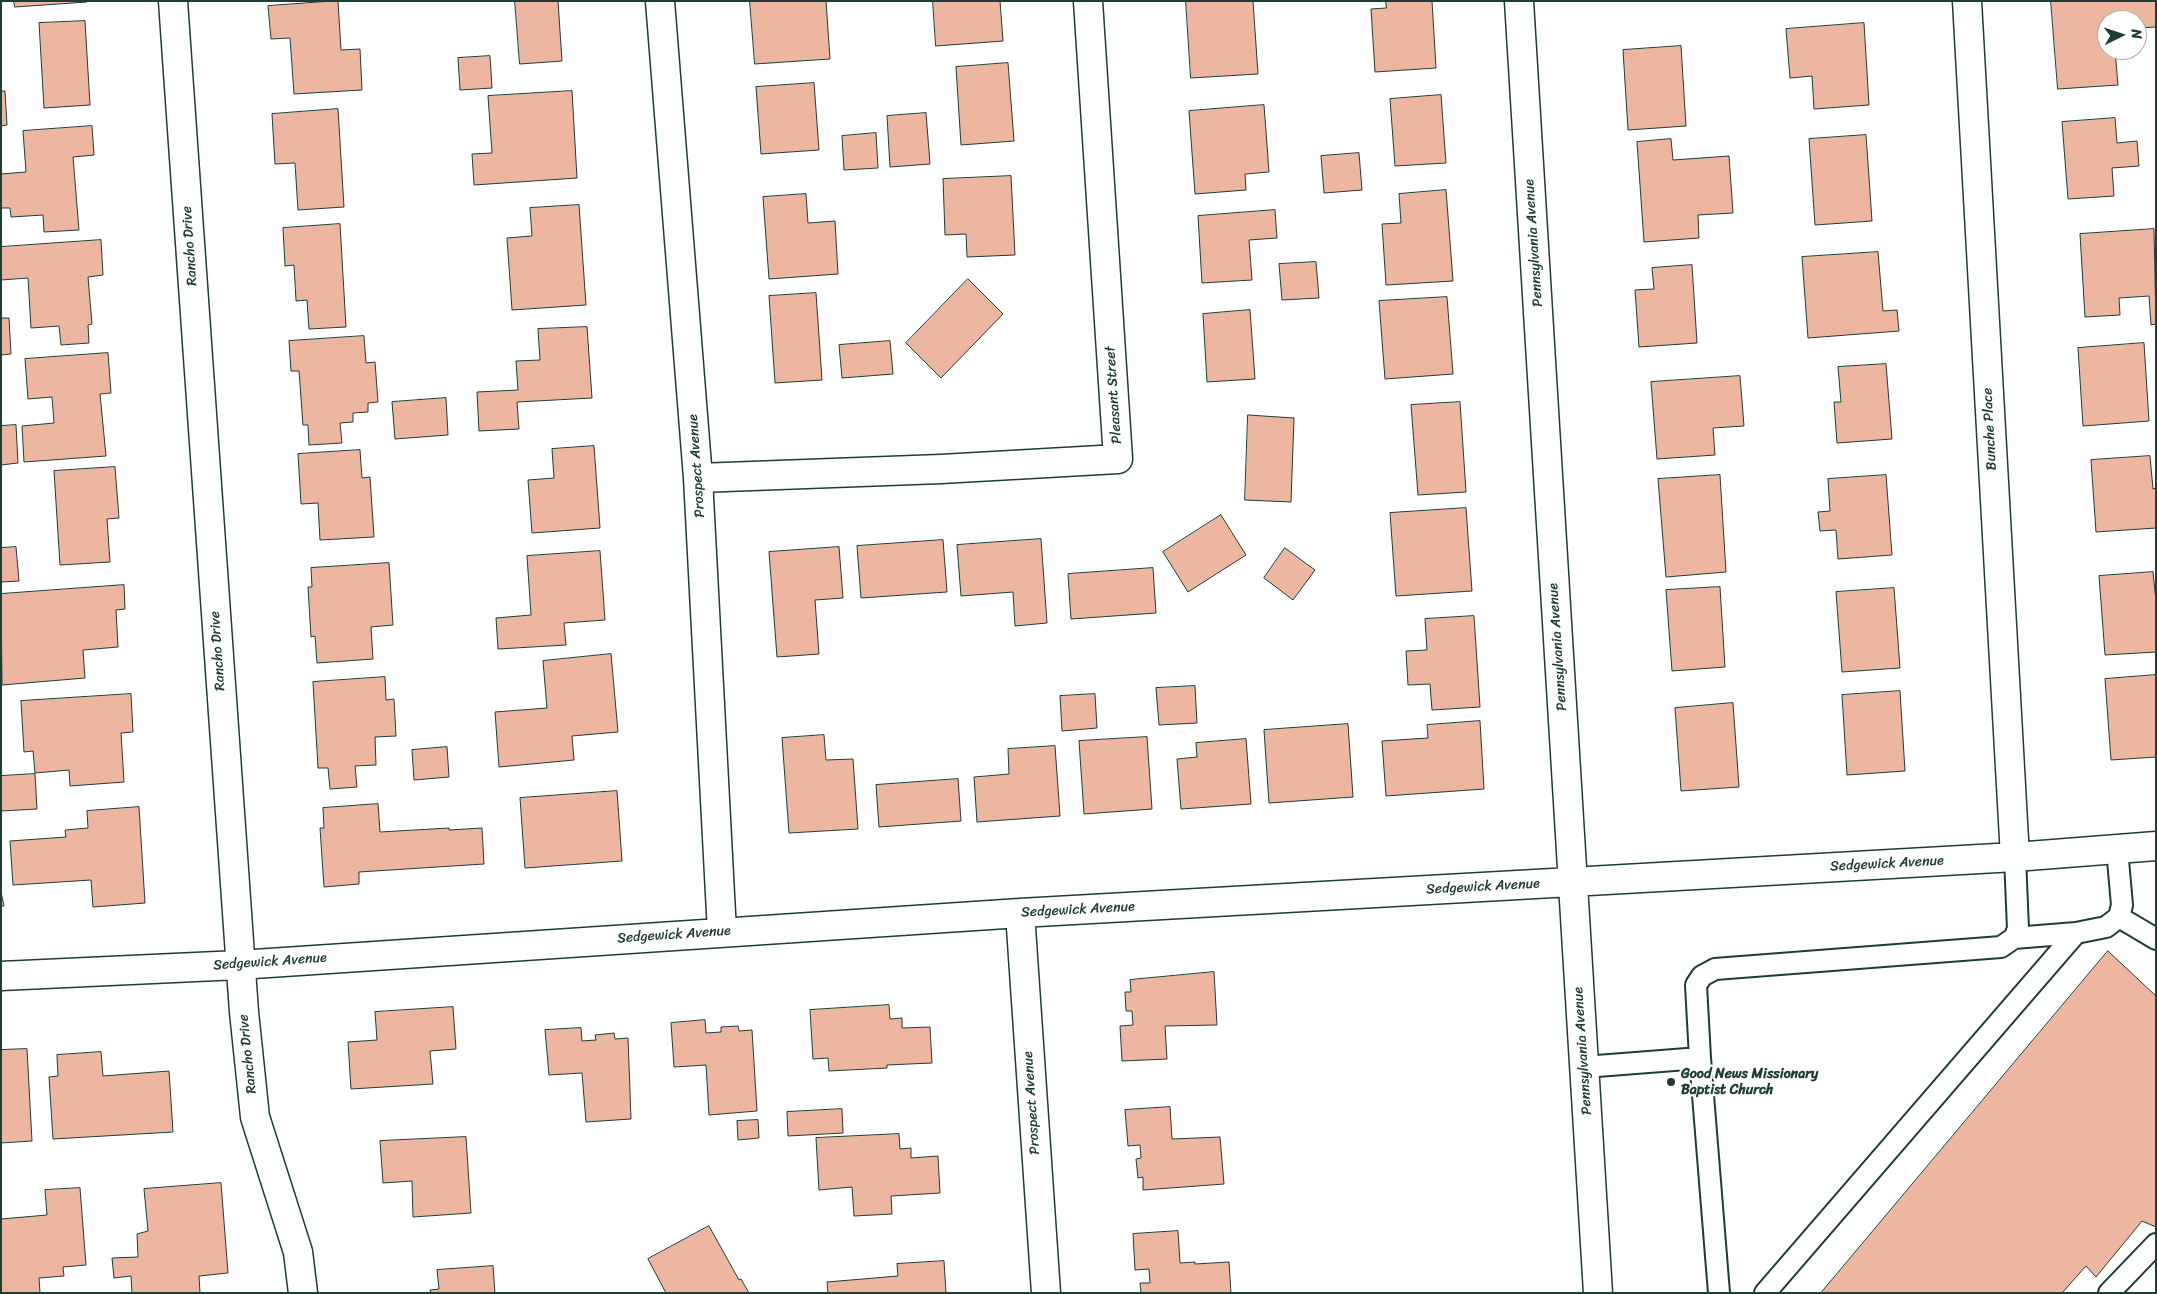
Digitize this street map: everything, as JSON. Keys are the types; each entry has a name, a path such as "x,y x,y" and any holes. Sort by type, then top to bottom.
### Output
{"street":[{"name":"Rancho Drive","path":"173,1 239,965 255,1117 298,1252 303,1293"},
{"name":"Prospect Avenue","path":"660,1 698,478 722,932"},
{"name":"Pleasant Street","path":"698,478 941,469 1118,459 1088,1"},
{"name":"Pennsylvania Avenue","path":"1519,1 1598,1293"},
{"name":"Bunche Place","path":"1967,1 2014,857"},
{"name":"Sedgewick Avenue","path":"1,976 239,965 1020,913 2014,857 2156,846"},
{"name":"Prospect Avenue","path":"1020,913 1046,1293"}],"lane":[{"path":"1720,1293 1700,1058 1696,984 1702,976 1715,969 2008,942 2106,927 2119,917 2122,905 2117,849"},
{"path":"2008,942 2018,929 2014,857"},
{"path":"2119,917 2156,939"},
{"path":"1765,1293 2076,933"},
{"path":"1584,1067 1700,1058"},
{"path":"2108,1293 2156,1244"}],"building":[{"path":"14,1 87,1 87,2 15,7"},
{"path":"338,1 341,50 360,49 362,90 294,94 290,38 271,39 268,6"},
{"path":"515,1 558,1 562,61 520,64"},
{"path":"750,1 826,1 830,59 755,64"},
{"path":"933,1 1000,1 1003,41 936,46"},
{"path":"1186,1 1253,1 1258,74 1191,78"},
{"path":"1386,1 1432,1 1436,68 1375,72 1371,9 1386,8"},
{"path":"2051,1 2156,1 2156,27 2147,27 2147,10 2097,10 2097,60 2116,60 2118,85 2058,89"},
{"path":"85,21 90,105 44,108 39,23"},
{"path":"1864,23 1869,105 1814,109 1812,76 1790,78 1786,29"},
{"path":"1681,46 1686,126 1628,130 1623,50"},
{"path":"490,56 492,88 460,90 458,58"},
{"path":"1008,63 1014,141 961,145 956,67"},
{"path":"814,83 819,150 761,154 756,87"},
{"path":"1,91 5,91 7,125 1,126"},
{"path":"572,91 577,178 474,185 472,154 492,153 488,96"},
{"path":"1441,95 1446,163 1395,166 1390,99"},
{"path":"1264,105 1269,172 1245,174 1246,190 1195,194 1189,111"},
{"path":"338,109 344,207 298,210 295,163 275,164 272,114"},
{"path":"926,113 930,164 890,167 887,116"},
{"path":"2115,118 2117,143 2137,141 2139,166 2112,168 2114,196 2068,199 2062,122"},
{"path":"92,126 94,155 73,157 79,230 44,232 43,215 11,217 10,208 1,208 1,174 26,172 23,131"},
{"path":"876,133 878,168 844,170 842,136"},
{"path":"1866,135 1872,221 1815,225 1809,139"},
{"path":"1671,139 1673,160 1729,156 1733,213 1698,215 1699,238 1644,242 1637,142"},
{"path":"1359,153 1362,190 1324,193 1321,156"},
{"path":"1011,176 1015,255 967,257 966,234 945,235 943,179"},
{"path":"1446,190 1453,281 1386,285 1382,224 1401,223 1399,194"},
{"path":"806,194 808,223 835,221 838,274 769,279 763,197"},
{"path":"579,205 586,305 512,310 507,238 532,236 530,208"},
{"path":"1275,210 1277,238 1249,240 1252,280 1202,283 1198,216"},
{"path":"340,224 346,327 309,329 307,300 296,301 294,265 285,266 283,228"},
{"path":"2154,229 2156,324 2151,325 2149,296 2119,298 2120,315 2085,317 2080,234"},
{"path":"101,240 103,275 88,277 92,324 88,325 89,343 61,345 59,326 31,328 28,278 1,280 1,247"},
{"path":"1878,252 1883,311 1897,310 1899,331 1808,338 1802,257"},
{"path":"1316,262 1319,298 1282,300 1279,264"},
{"path":"1692,265 1697,343 1639,347 1635,290 1654,289 1652,268"},
{"path":"968,279 1003,314 941,378 906,343"},
{"path":"816,293 822,380 775,383 769,296"},
{"path":"1447,297 1453,374 1385,379 1379,301"},
{"path":"1250,310 1255,379 1207,382 1203,314"},
{"path":"1,318 9,318 11,354 1,355"},
{"path":"587,327 592,398 517,402 519,429 479,431 477,392 518,390 516,361 540,360 538,329"},
{"path":"364,336 366,363 375,362 378,402 368,403 368,412 353,413 353,422 340,423 342,443 309,445 308,425 303,425 299,371 291,371 289,341"},
{"path":"890,341 893,374 842,378 839,345"},
{"path":"2144,343 2149,421 2083,426 2078,348"},
{"path":"108,353 111,393 100,394 106,456 24,462 22,426 54,423 52,397 28,399 25,359"},
{"path":"1886,364 1892,439 1837,443 1834,402 1841,402 1838,367"},
{"path":"1740,376 1744,426 1713,428 1715,455 1657,459 1651,382"},
{"path":"446,398 448,435 395,439 392,402"},
{"path":"1460,402 1466,492 1418,495 1411,405"},
{"path":"1248,415 1294,418 1291,502 1245,500"},
{"path":"16,425 18,463 1,465 1,426"},
{"path":"594,446 600,528 532,533 528,480 554,478 552,449"},
{"path":"360,450 362,478 370,477 374,537 320,540 318,503 301,504 298,454"},
{"path":"2150,456 2153,489 2156,488 2156,528 2096,532 2091,460"},
{"path":"115,467 119,518 107,519 110,562 60,565 54,471"},
{"path":"1720,475 1726,572 1666,577 1658,479"},
{"path":"1886,475 1892,555 1838,559 1836,530 1820,531 1818,512 1830,511 1828,479"},
{"path":"1466,508 1472,591 1396,596 1390,513"},
{"path":"1221,515 1246,555 1188,592 1163,552"},
{"path":"1041,539 1047,623 1015,626 1013,592 961,596 957,545"},
{"path":"943,540 947,592 861,598 857,546"},
{"path":"16,547 19,581 1,582 1,548"},
{"path":"839,547 843,598 815,600 819,654 777,657 769,552"},
{"path":"1285,548 1315,570 1293,600 1264,578"},
{"path":"600,551 605,620 564,623 566,645 498,649 496,618 531,615 527,556"},
{"path":"389,563 393,625 371,627 373,659 317,663 315,636 311,637 308,587 312,587 311,568"},
{"path":"1153,568 1156,613 1071,619 1068,574"},
{"path":"2153,572 2156,601 2156,652 2105,655 2099,576"},
{"path":"124,585 125,609 116,610 118,647 83,650 85,678 2,685 1,594"},
{"path":"1720,587 1725,667 1672,671 1666,590"},
{"path":"1894,588 1900,668 1842,672 1836,592"},
{"path":"1474,616 1480,707 1432,710 1430,684 1408,685 1406,651 1427,650 1425,619"},
{"path":"611,654 618,732 572,736 574,760 499,767 495,712 547,708 543,661"},
{"path":"2156,675 2156,757 2111,760 2105,679"},
{"path":"385,677 386,700 394,699 396,736 375,737 376,765 355,766 357,787 330,789 328,768 318,768 313,682"},
{"path":"1195,686 1197,723 1159,725 1156,688"},
{"path":"1900,691 1905,771 1847,775 1842,695"},
{"path":"131,694 133,732 121,733 124,782 70,786 69,770 35,773 33,751 24,752 21,701"},
{"path":"1095,694 1097,728 1062,731 1060,696"},
{"path":"1733,703 1739,787 1681,791 1675,708"},
{"path":"1480,721 1484,789 1386,796 1382,741 1428,738 1427,725"},
{"path":"1348,724 1353,797 1269,803 1264,730"},
{"path":"824,735 826,760 853,759 858,829 789,833 782,738"},
{"path":"1147,737 1152,809 1084,814 1079,741"},
{"path":"1246,739 1251,804 1181,809 1177,759 1197,757 1196,743"},
{"path":"1055,746 1060,816 977,822 974,777 1009,774 1008,749"},
{"path":"447,747 449,777 414,780 412,750"},
{"path":"35,774 37,809 1,811 1,776"},
{"path":"958,779 961,821 879,827 876,785"},
{"path":"617,791 622,861 525,868 520,798"},
{"path":"378,804 380,832 482,828 484,864 359,872 359,884 324,887 320,828 324,828 323,808"},
{"path":"139,807 145,903 93,907 91,880 13,885 10,841 66,837 65,830 88,828 87,811"},
{"path":"1,892 4,906 1,906"},
{"path":"2108,951 2156,996 2156,1227 2142,1221 2096,1277 2086,1266 2062,1293 1821,1293"},
{"path":"1214,972 1217,1025 1165,1026 1167,1059 1122,1061 1120,1026 1133,1025 1132,1011 1126,1011 1125,992 1131,992 1130,980"},
{"path":"889,1005 890,1019 902,1018 902,1028 930,1027 932,1063 887,1065 887,1068 829,1071 828,1058 813,1059 810,1010"},
{"path":"453,1007 456,1049 430,1051 433,1084 351,1089 348,1042 377,1040 375,1012"},
{"path":"705,1020 706,1033 721,1032 721,1027 738,1026 739,1031 752,1030 757,1111 709,1115 706,1065 674,1067 671,1023"},
{"path":"581,1028 582,1041 596,1040 595,1035 614,1033 615,1039 628,1038 631,1119 586,1122 582,1073 549,1075 545,1030"},
{"path":"27,1049 32,1141 1,1143 1,1050"},
{"path":"101,1052 103,1076 169,1071 173,1132 53,1139 49,1077 58,1076 57,1055"},
{"path":"1170,1107 1172,1139 1220,1137 1224,1184 1143,1190 1143,1177 1138,1178 1136,1159 1141,1158 1140,1145 1128,1146 1125,1110"},
{"path":"842,1109 843,1133 788,1136 787,1112"},
{"path":"758,1120 759,1138 738,1140 737,1121"},
{"path":"899,1134 900,1149 911,1148 911,1158 938,1156 940,1193 891,1196 892,1214 854,1216 852,1187 819,1190 816,1138"},
{"path":"466,1137 471,1213 413,1217 412,1181 383,1183 380,1141"},
{"path":"221,1183 228,1273 199,1276 200,1293 132,1293 131,1276 114,1278 112,1258 138,1257 137,1234 148,1231 144,1189"},
{"path":"80,1188 86,1265 63,1267 64,1276 39,1278 40,1293 1,1293 1,1219 47,1215 45,1190"},
{"path":"709,1226 739,1280 741,1279 749,1293 666,1293 648,1259"},
{"path":"1178,1231 1180,1263 1229,1262 1231,1293 1141,1293 1140,1283 1150,1283 1149,1269 1135,1270 1133,1234"},
{"path":"944,1261 946,1293 828,1293 827,1282 898,1276 897,1264"},
{"path":"493,1266 495,1293 431,1293 430,1290 439,1289 437,1270"}],"place":[{"name":"Good News Missionary Baptist Church","path":"1671,1082"}]}
